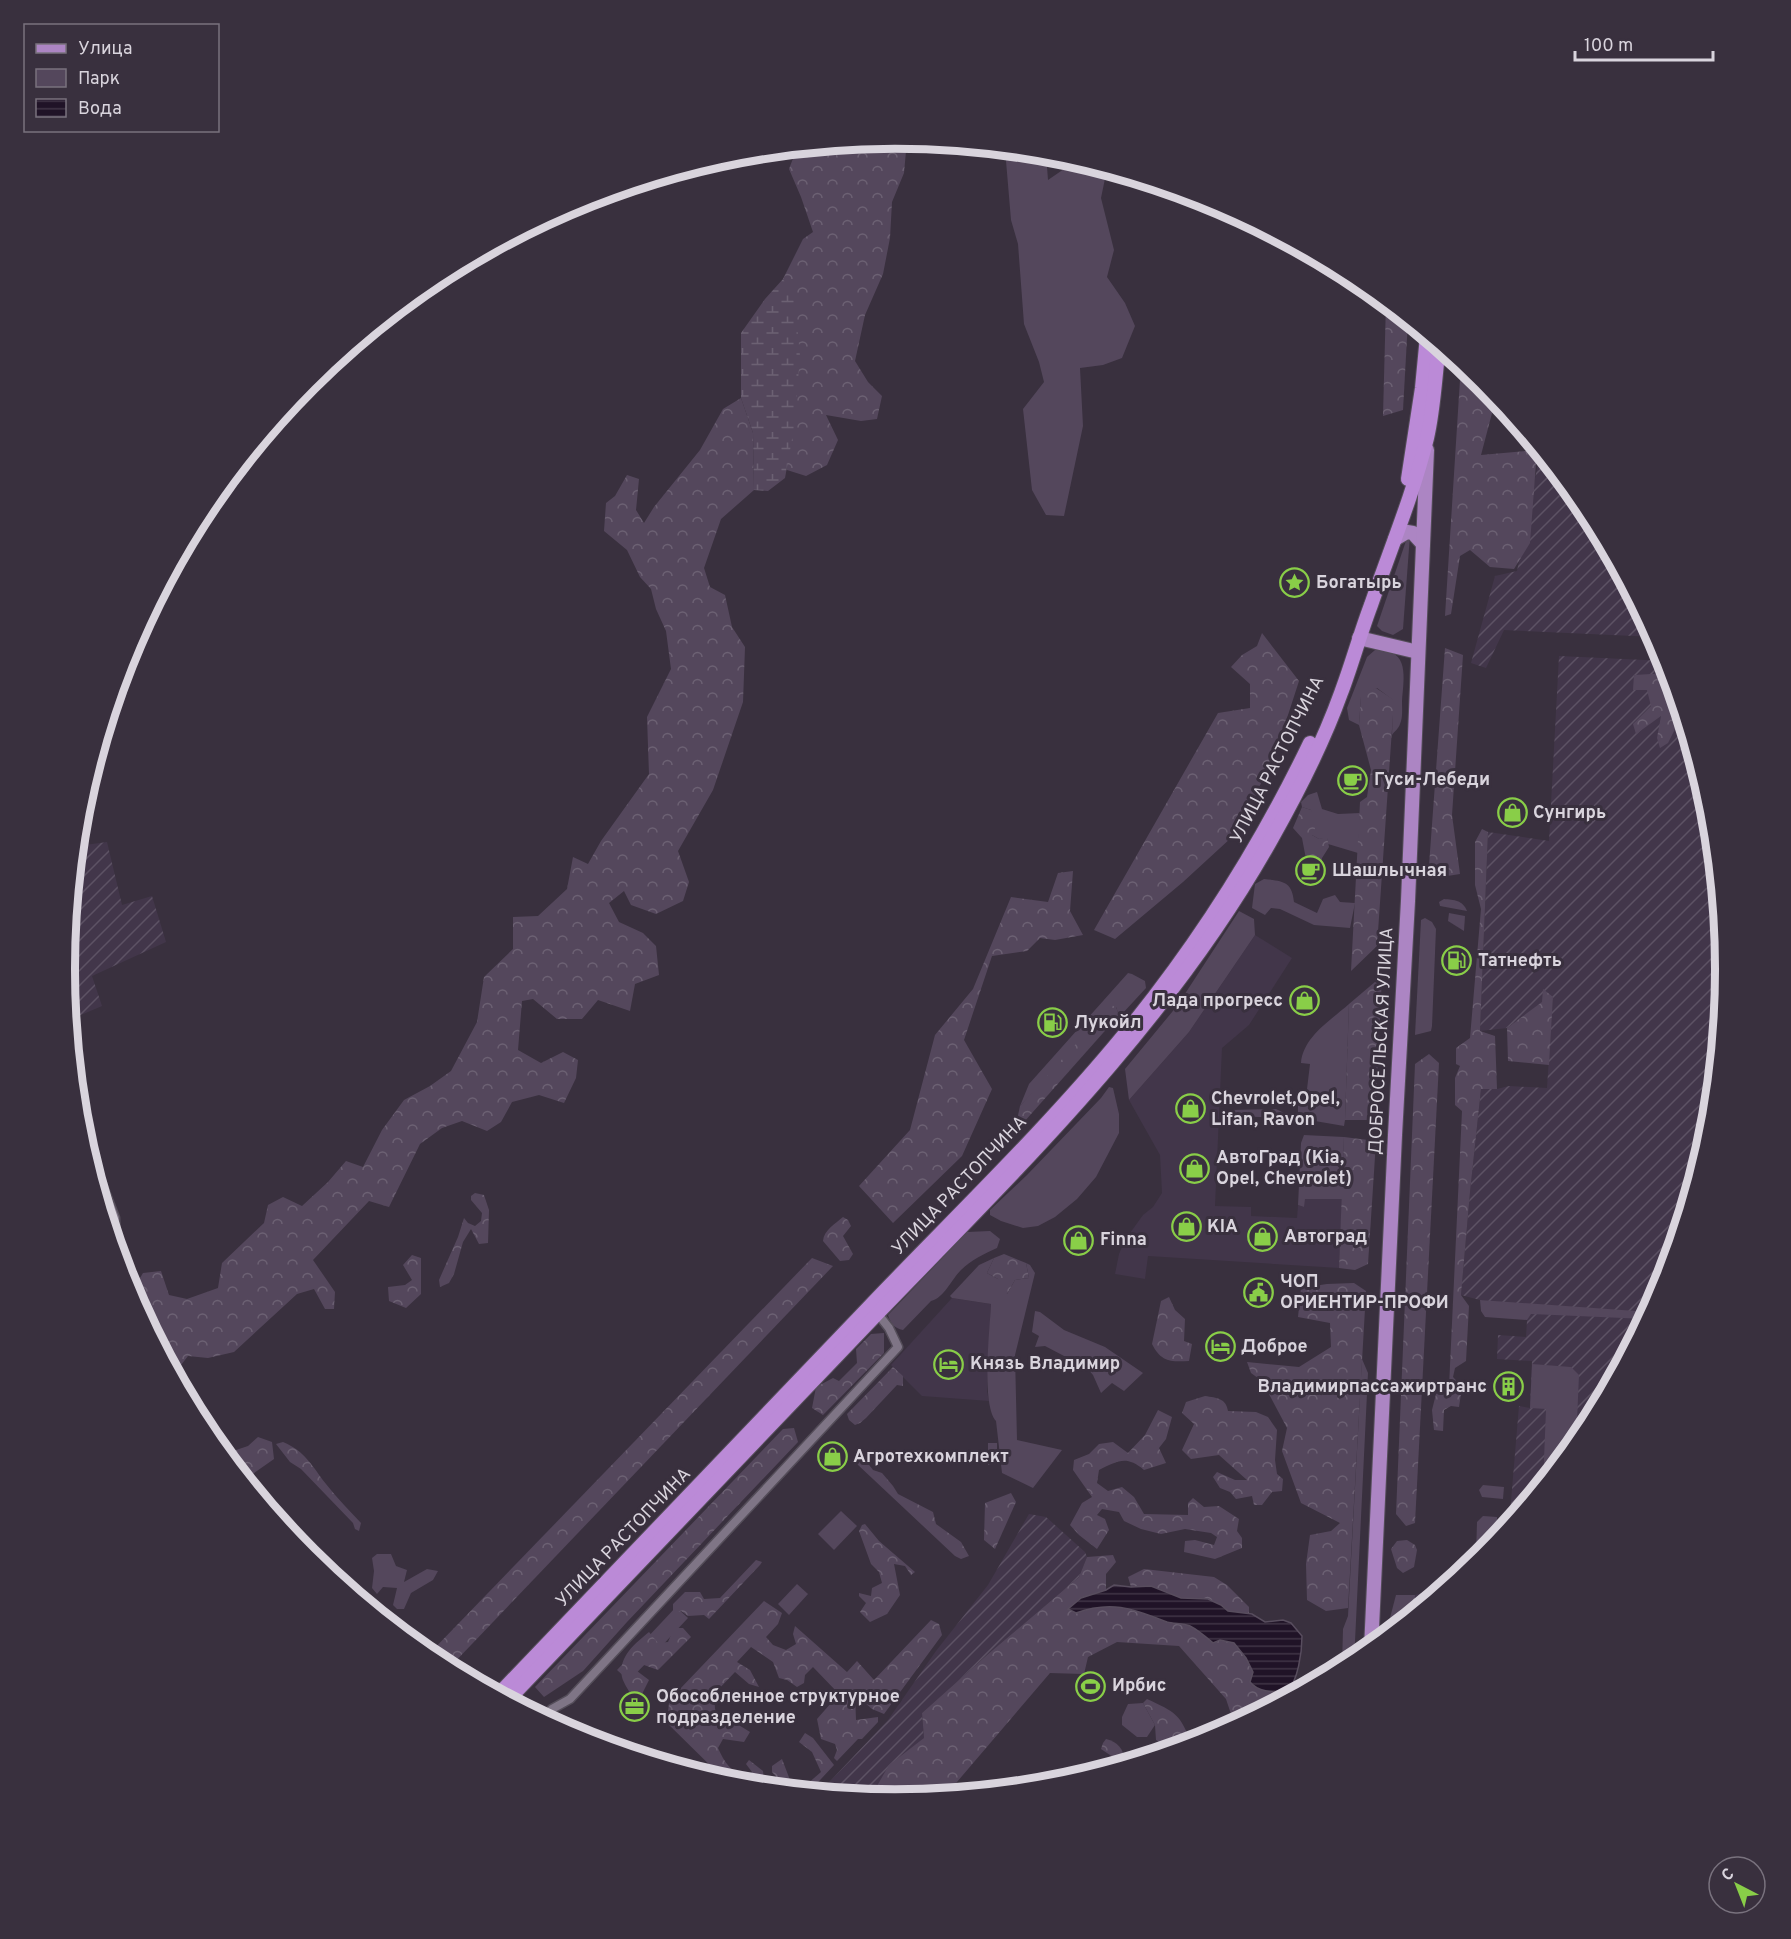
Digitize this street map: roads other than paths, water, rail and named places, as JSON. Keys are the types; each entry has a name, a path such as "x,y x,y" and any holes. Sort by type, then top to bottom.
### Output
{"highway":[{"name":"УЛИЦА РАСТОПЧИНА","path":"1395,539 1409,473 1426,345"},
{"name":"УЛИЦА РАСТОПЧИНА","path":"512,1694 1085,1095 1130,1044 1189,967 1261,858 1293,799 1341,696 1359,638 1414,484 1428,434 1438,355"},
{"name":"УЛИЦА РАСТОПЧИНА","path":"503,1690 993,1178 1077,1089 1122,1037 1176,968 1265,830 1289,786 1359,638"}],"main road":[{"name":"ДОБРОСЕЛЬСКАЯ УЛИЦА","path":"1372,1637 1394,1147 1408,901 1428,434"},
{"path":"1395,539 1407,532 1413,533 1424,544"},
{"path":"1359,638 1418,652"}],"street":[{"path":"549,1712 570,1699 898,1347 889,1328 878,1314"}],"water":[{"path":"1114,1585 1151,1586 1181,1598 1208,1599 1228,1611 1252,1614 1265,1622 1283,1620 1291,1623 1302,1636 1299,1666 1291,1687 1283,1692 1267,1691 1254,1686 1250,1682 1253,1672 1246,1658 1234,1643 1220,1640 1213,1643 1187,1625 1167,1622 1122,1608 1101,1607 1076,1613 1068,1609 1081,1598"}],"place":[{"name":"Богатырь","path":"1295,583"},
{"name":"Гуси-Лебеди","path":"1353,780"},
{"name":"Сунгирь","path":"1512,813"},
{"name":"Шашлычная","path":"1311,871"},
{"name":"Татнефть","path":"1457,961"},
{"name":"Лада прогресс","path":"1304,1001"},
{"name":"Лукойл","path":"1053,1023"},
{"name":"Chevrolet,Opel, Lifan, Ravon","path":"1190,1109"},
{"name":"АвтоГрад (Kia, Opel, Chevrolet)","path":"1195,1168"},
{"name":"KIA","path":"1186,1227"},
{"name":"Автоград","path":"1263,1237"},
{"name":"Finna","path":"1079,1240"},
{"name":"ЧОП ОРИЕНТИР-ПРОФИ","path":"1259,1292"},
{"name":"Доброе","path":"1220,1347"},
{"name":"Князь Владимир","path":"949,1364"},
{"name":"Владимирпассажиртранс","path":"1508,1387"},
{"name":"Агротехкомплект","path":"832,1457"},
{"name":"Ирбис","path":"1091,1686"},
{"name":"Обособленное структурное подразделение","path":"635,1707"}]}
